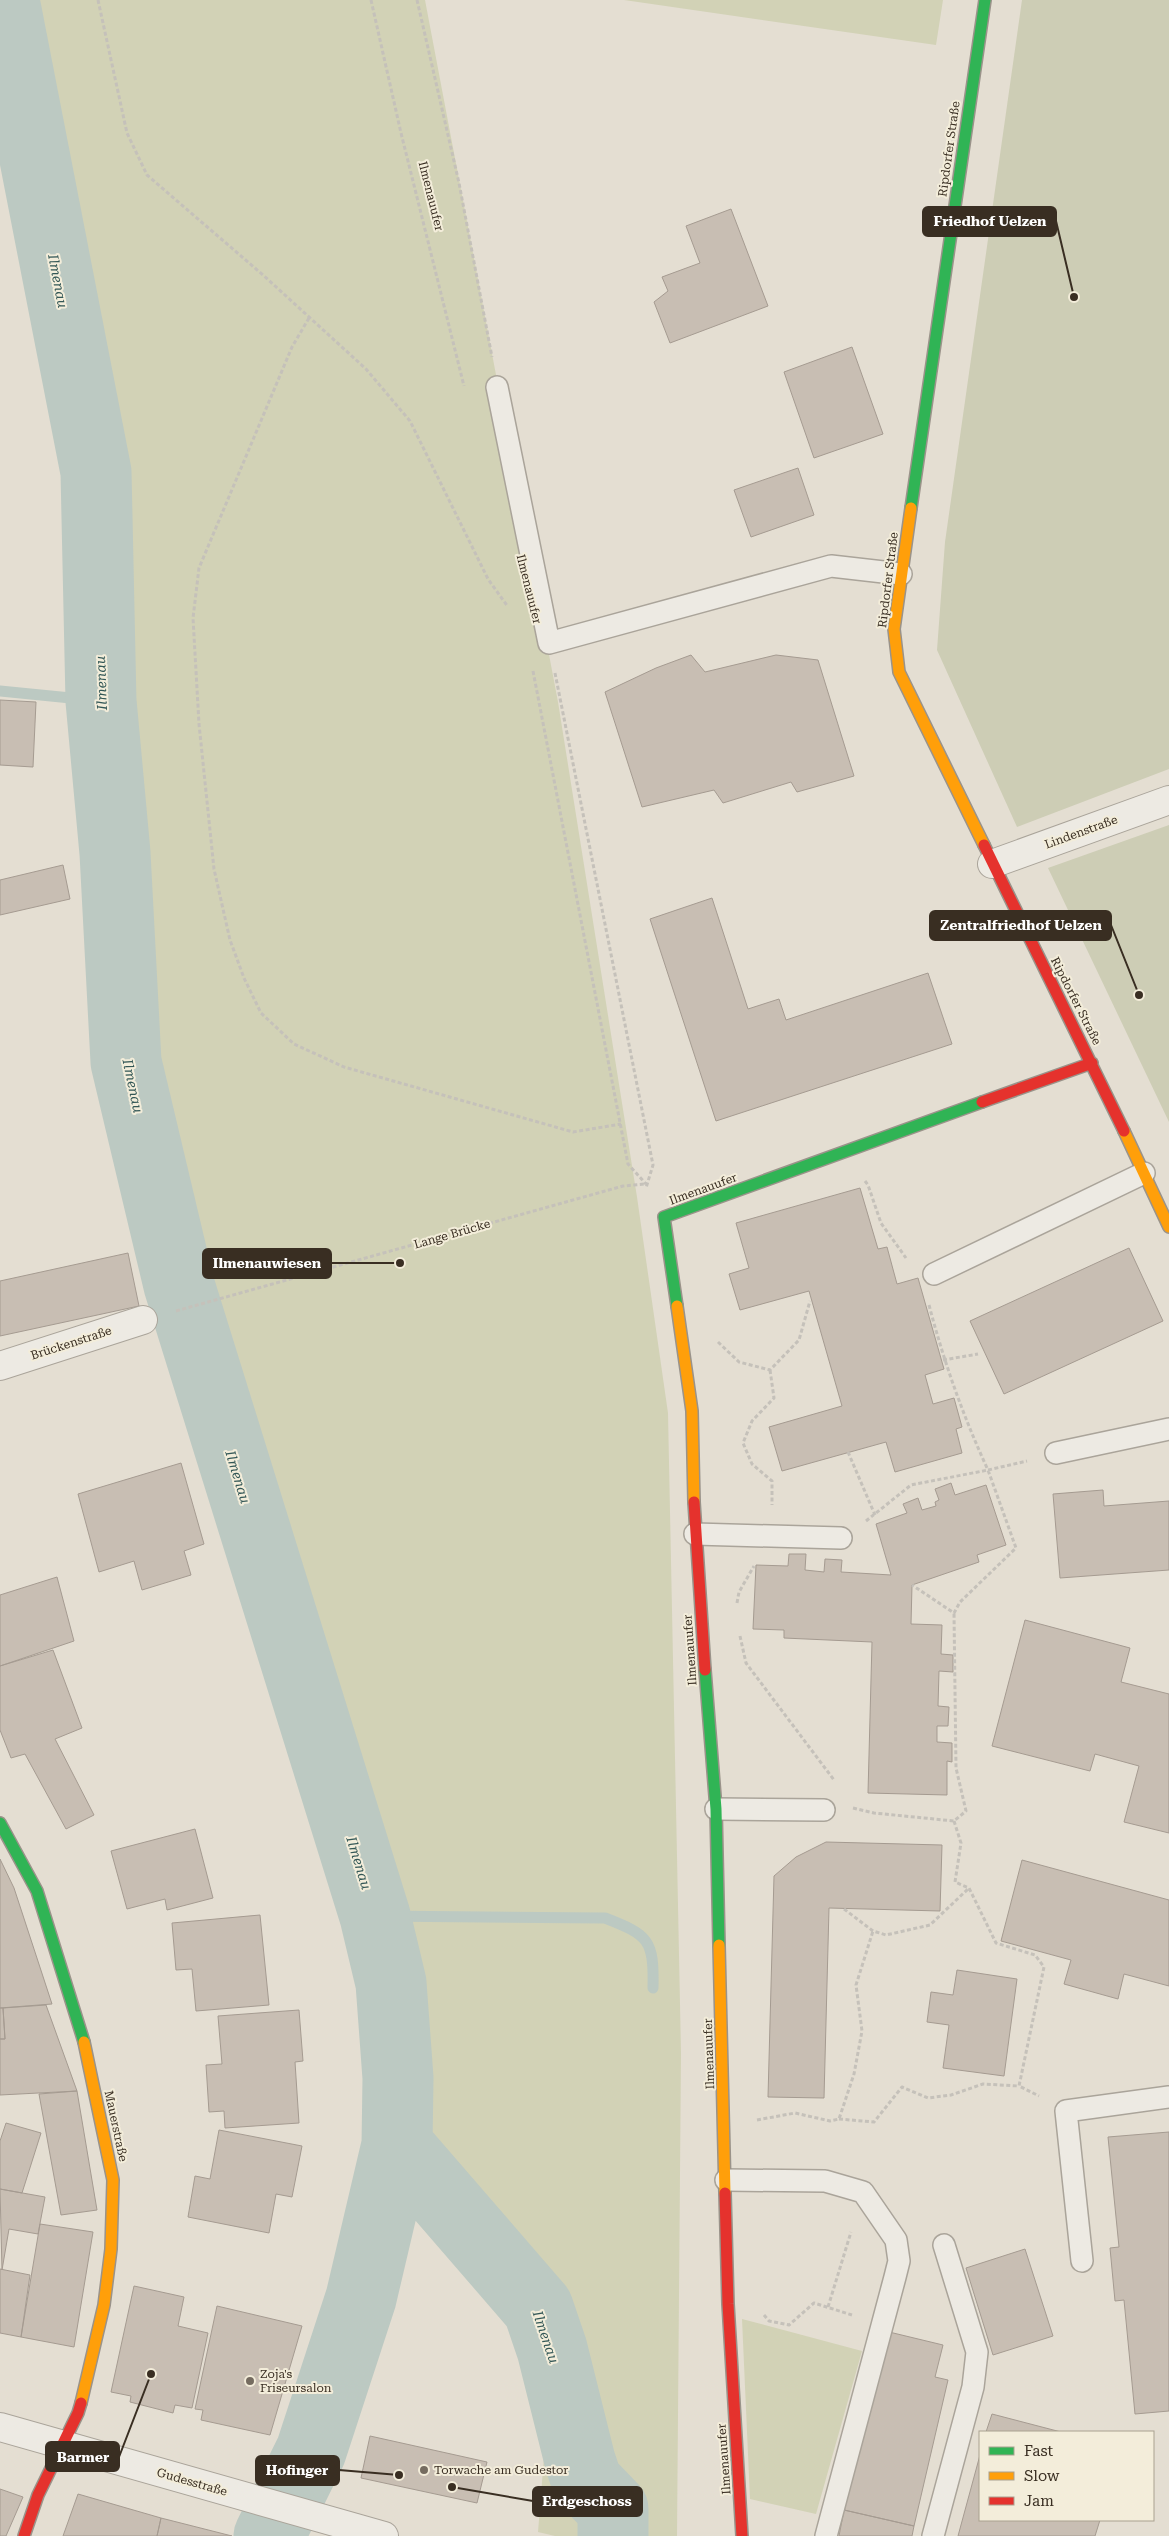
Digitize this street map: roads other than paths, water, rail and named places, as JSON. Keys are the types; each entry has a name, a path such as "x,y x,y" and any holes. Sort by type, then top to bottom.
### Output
{"street":[{"name":"Ripdorfer Straße","path":"985,0 901,574 894,629 899,672 992,864 1092,1063 1169,1227"},
{"name":"Lindenstraße","path":"992,864 1169,800"},
{"name":"Ilmenauufer","path":"742,2536 728,2304 716,1809 695,1534 692,1411 664,1217 1092,1063"},
{"name":"Brückenstraße","path":"0,1366 143,1320"},
{"name":"Mauerstraße","path":"0,1823 37,1891 81,2028 113,2180 111,2249 104,2305 78,2413 38,2495 24,2536"},
{"name":"Gudesstraße","path":"0,2427 240,2497 384,2536"}],"lane":[{"path":"498,387 549,643 831,566 901,574"},
{"path":"928,1277 1144,1173"},
{"path":"1056,1453 1169,1429"},
{"path":"695,1534 841,1538"},
{"path":"716,1809 824,1810"},
{"path":"1082,2261 1066,2111 1169,2097"},
{"path":"726,2180 825,2181 863,2192 896,2240 899,2261 880,2326 826,2536"},
{"path":"933,2536 973,2387 977,2352 944,2245"}],"waterway":[{"name":"Ilmenau","path":"4,0 96,472 101,701 115,853 126,1062 179,1285 375,1916 391,1983 398,2078 397,2145 361,2298 311,2451 269,2536"},
{"path":"0,691 101,701"},
{"path":"375,1916 605,1918 631,1929 646,1941 652,1959 653,1988"},
{"name":"Ilmenau","path":"397,2145 538,2308 552,2349 587,2482 613,2509 613,2536"}],"place":[{"name":"Friedhof Uelzen","path":"1074,297"},
{"name":"Zentralfriedhof Uelzen","path":"1139,995"},
{"name":"Ilmenauwiesen","path":"400,1263"},
{"name":"Barmer","path":"151,2374"},
{"name":"Zoja's Friseursalon","path":"250,2381"},
{"name":"Torwache am Gudestor","path":"424,2470"},
{"name":"Hofinger","path":"399,2475"},
{"name":"Erdgeschoss","path":"452,2487"}]}
